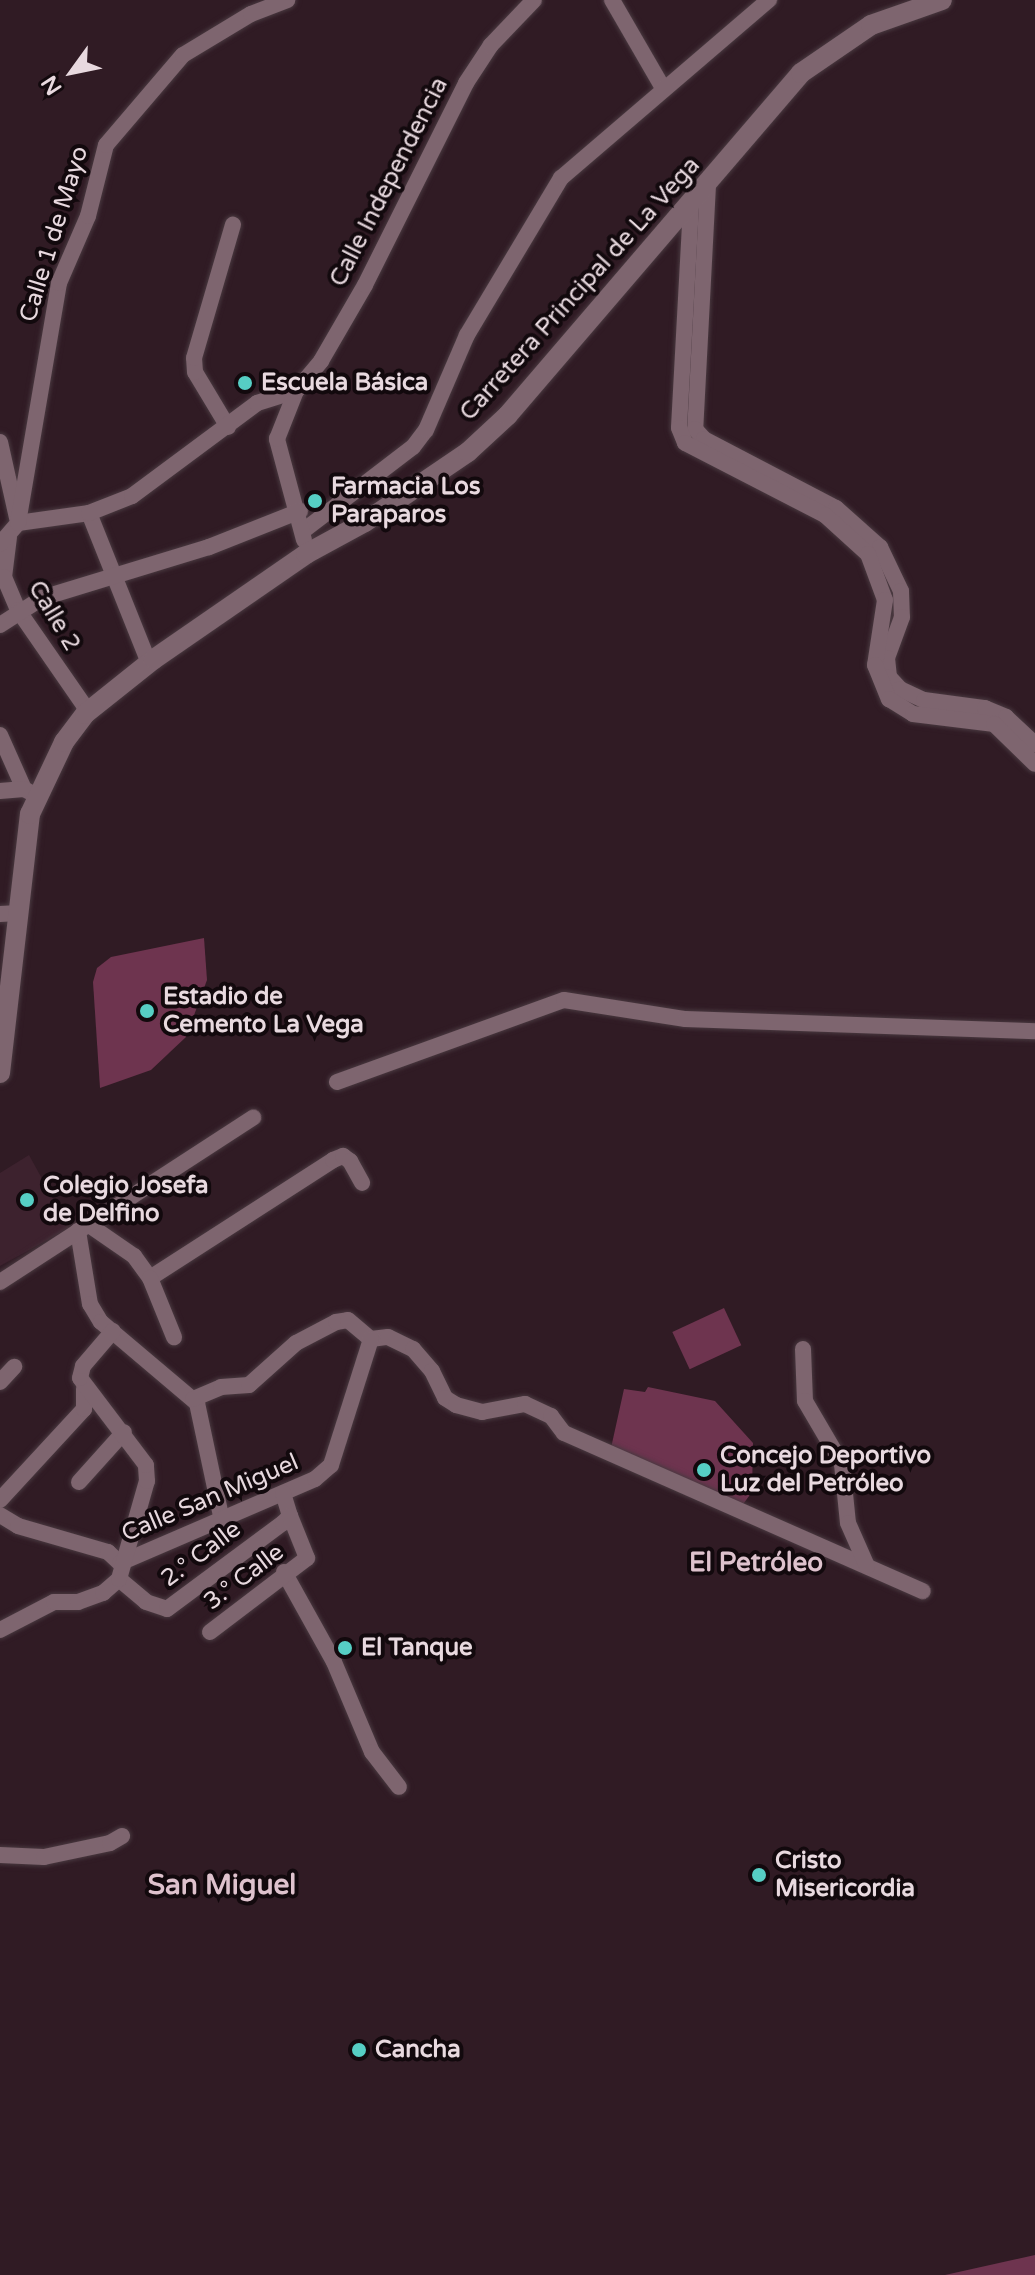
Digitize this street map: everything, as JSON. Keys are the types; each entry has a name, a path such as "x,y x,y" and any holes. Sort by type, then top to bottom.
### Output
{"street":[{"name":"Calle 1 de Mayo","path":"9,535 59,283 88,216 106,145 183,55 251,14 287,0"},
{"name":"Calle Independencia","path":"306,554 300,511 277,439 296,391 321,361 365,285 466,83 491,45 534,0"},
{"path":"612,0 663,88"},
{"path":"303,531 413,447 467,335 561,178 769,0"},
{"name":"Carretera Principal de La Vega","path":"0,1073 9,914 23,855 31,793 88,711 149,663 306,554 365,522 468,452 508,415 591,312 691,206 811,65 871,25 942,0"},
{"path":"708,185 695,429 704,439 836,508 880,547 901,591 902,617 887,658 889,677 900,689 924,700 985,708 1006,717 1035,744"},
{"path":"691,206 679,428 685,443 825,515 868,554 885,600 875,665 889,699 913,714 994,724 1035,764"},
{"path":"228,427 195,372 194,358 233,225"},
{"path":"0,442 9,535 89,513 132,496 271,396 296,391"},
{"path":"0,625 18,610 111,576 209,547 300,511"},
{"path":"89,513 111,576 149,663"},
{"name":"Calle 2","path":"9,535 4,577 18,610 88,711"},
{"path":"0,735 31,793"},
{"path":"0,791 31,793"},
{"path":"337,1082 564,1000 686,1019 1035,1031"},
{"path":"0,1282 253,1118"},
{"path":"150,1278 333,1160 343,1156 350,1161 362,1183"},
{"path":"84,1228 134,1256 150,1278 174,1337"},
{"path":"84,1228 90,1304 113,1331 193,1399 202,1416 222,1521"},
{"path":"193,1399 221,1387 249,1385 296,1343 336,1322 348,1320 371,1339 388,1337 413,1349 432,1371 445,1398 456,1405 482,1412 525,1404 551,1416 564,1433 923,1591"},
{"path":"0,1500 84,1409 83,1366 113,1331"},
{"name":"Calle San Miguel","path":"0,1630 54,1602 78,1602 103,1593 119,1571 283,1493 331,1465 371,1339"},
{"path":"803,1349 805,1401 842,1464 848,1523 867,1566"},
{"path":"0,1382 14,1367"},
{"path":"84,1389 124,1432 146,1465 147,1481 119,1571"},
{"path":"79,1482 124,1432"},
{"path":"283,1493 290,1516"},
{"path":"0,1515 18,1526 108,1552 119,1571"},
{"name":"2.° Calle","path":"119,1571 146,1602 167,1609 290,1516"},
{"name":"3.° Calle","path":"210,1632 237,1615 284,1572 307,1558 290,1516"},
{"path":"284,1572 334,1662 372,1752 399,1787"},
{"path":"0,1855 44,1857 110,1843 122,1836"}],"shaded area":[{"name":"Estadio de Cemento La Vega","path":"204,938 207,980 186,1037 151,1070 100,1088 93,982 97,968 111,957"},
{"name":"Colegio Josefa de Delfino","path":"29,1155 69,1228 0,1266 0,1173"},
{"path":"724,1308 741,1345 690,1369 672,1332"},
{"name":"Concejo Deportivo Luz del Petróleo","path":"648,1387 715,1401 753,1443 752,1492 738,1511 611,1448 624,1389 645,1392"},
{"path":"1035,2255 1035,2275 945,2275"}],"place":[{"name":"Escuela Básica","path":"245,383"},
{"name":"Farmacia Los Paraparos","path":"315,501"},
{"name":"Estadio de Cemento La Vega","path":"147,1011"},
{"name":"Colegio Josefa de Delfino","path":"27,1200"},
{"name":"Concejo Deportivo Luz del Petróleo","path":"704,1470"},
{"name":"El Tanque","path":"345,1648"},
{"name":"Cristo Misericordia","path":"759,1875"},
{"name":"Cancha","path":"359,2050"}],"district":[{"name":"El Petróleo","path":"756,1563"},
{"name":"San Miguel","path":"222,1885"}]}
